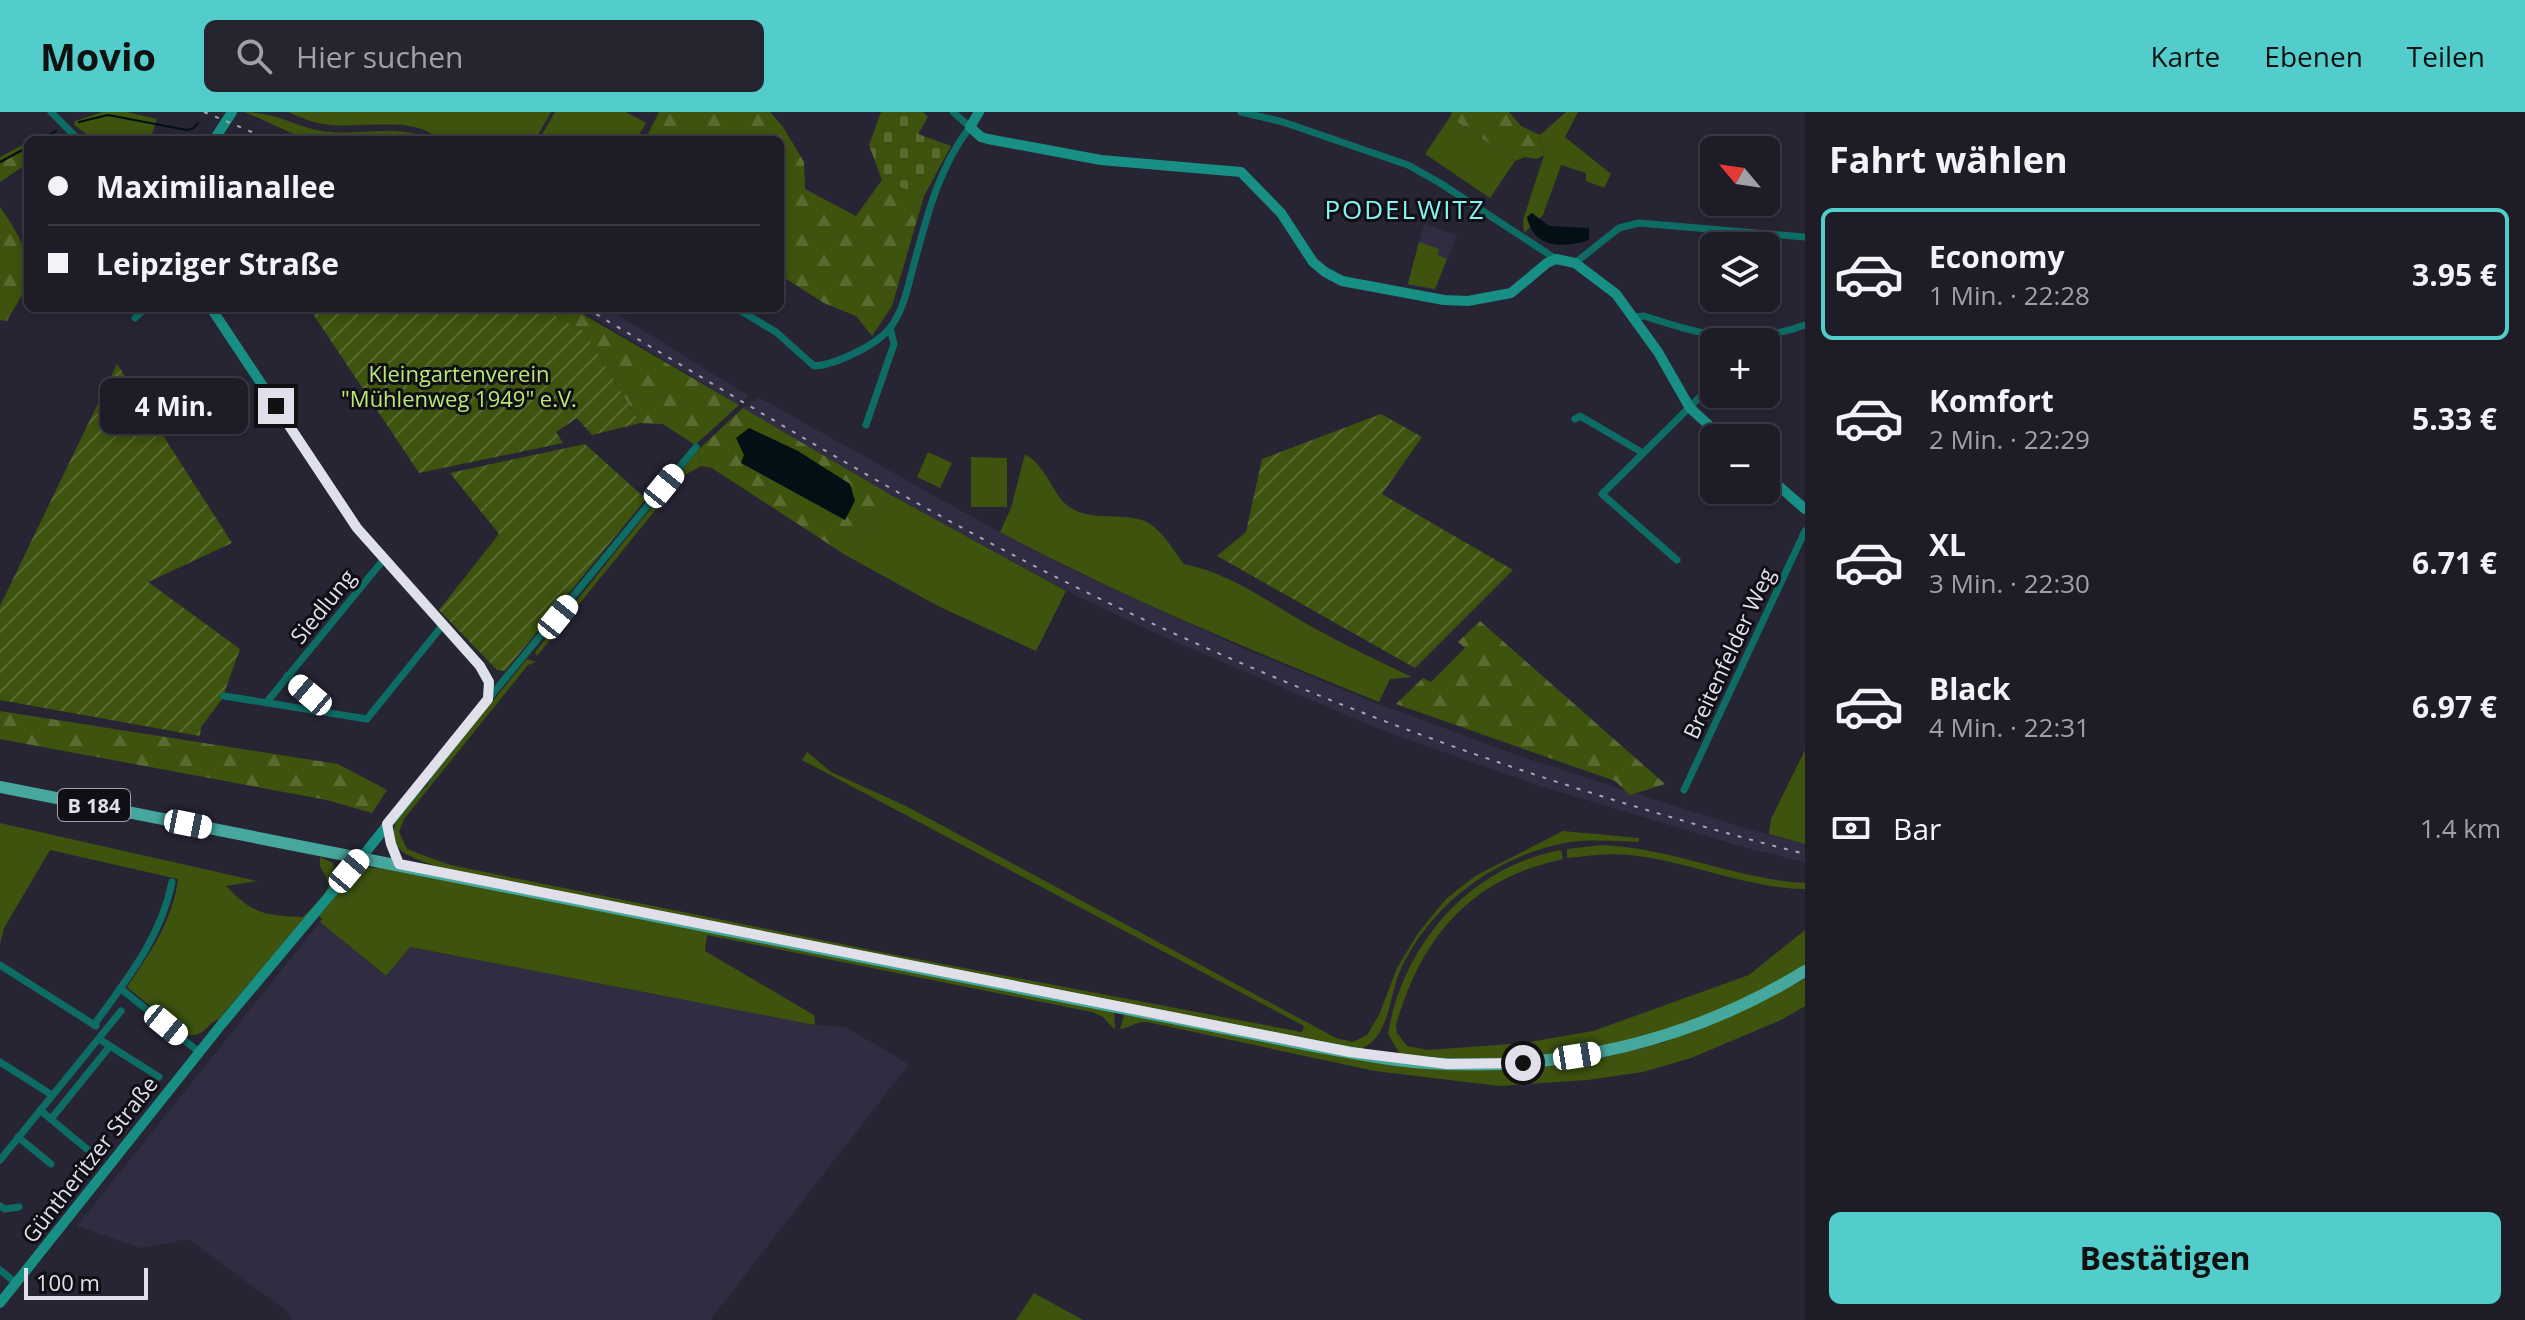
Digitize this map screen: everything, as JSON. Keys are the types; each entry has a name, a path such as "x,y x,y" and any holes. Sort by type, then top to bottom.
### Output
{"main road":[{"name":"B 184","path":"0,787 1380,1057 1436,1064 1551,1060 1640,1043 1692,1027 1762,996 1805,971"}],"street":[{"path":"51,112 75,136"},
{"path":"217,136 232,112"},
{"path":"953,112 981,137 988,139 1101,160 1241,172 1281,213 1319,267 1349,283 1444,300 1468,301 1511,293 1556,259"},
{"path":"743,312 776,332 814,366 865,348 890,328 902,306 936,187 979,112"},
{"path":"1241,112 1283,122 1408,165 1556,259 1575,263 1616,294 1635,317 1690,408 1708,424"},
{"path":"1575,263 1619,228 1639,223 1805,237"},
{"path":"135,318 142,312"},
{"path":"214,312 357,528 485,674 489,682 488,699"},
{"path":"1635,317 1644,316 1700,334"},
{"path":"1780,332 1805,325"},
{"path":"866,425 894,344 890,328"},
{"path":"1677,560 1602,494 1700,398"},
{"path":"1575,419 1580,416 1643,453"},
{"name":"Güntheritzer Straße","path":"0,1303 199,1052 696,447"},
{"path":"1780,487 1805,509"},
{"name":"Breitenfelder Weg","path":"1684,790 1805,531"},
{"name":"Siedlung","path":"266,703 384,559"},
{"path":"224,696 363,720 371,716 442,626"},
{"name":"Siedlung","path":"287,676 332,714"},
{"path":"387,824 399,864"},
{"path":"94,1025 160,925 172,882"},
{"path":"0,965 94,1025 110,1046 159,1077"},
{"path":"120,988 199,1052"},
{"path":"0,1160 121,1011"},
{"path":"51,1119 110,1046"},
{"path":"0,1062 52,1095"},
{"path":"40,1110 88,1150"},
{"path":"18,1137 51,1164"},
{"path":"0,1206 5,1209 19,1207"},
{"path":"0,1270 16,1283"}],"shaded area":[{"path":"1532,213 1549,226 1589,228 1589,240 1551,244 1531,228 1527,217"},
{"path":"1424,224 1457,235 1435,290 1407,285"},
{"path":"585,312 613,312 749,396 738,404"},
{"path":"758,397 1069,568 1240,647 1373,702 1528,759 1744,828 1805,844 1805,862 1739,846 1537,785 1381,730 1157,634 1063,589 891,495 743,408"},
{"path":"749,428 798,451 850,484 855,501 845,520 741,463 744,455 736,438"},
{"path":"320,922 385,976 410,947 815,1025 845,1027 909,1064 710,1320 293,1320 283,1308 188,1239 141,1248 77,1226"}],"green space":[{"path":"102,112 127,112 157,119 151,136 89,136 74,125 75,121"},
{"path":"245,112 331,132 389,131 420,136 298,136"},
{"path":"288,112 551,112 537,136 434,136 413,127 398,125 314,122"},
{"path":"555,112 626,112 646,123 638,136 541,136"},
{"path":"659,112 770,112 804,162 805,189 856,216 882,180 924,196 892,306 872,336 856,316 824,303 784,278 784,136 647,136"},
{"path":"881,112 923,112 928,117 918,134 951,146 924,196 882,180 869,145"},
{"path":"1452,112 1509,112 1521,126 1540,135 1544,155 1537,159 1525,157 1515,161 1450,117"},
{"path":"1566,112 1578,112 1565,137 1611,174 1604,188 1586,181 1586,173 1561,165 1543,215 1524,233 1523,220 1544,155 1540,135"},
{"path":"1450,117 1515,161 1490,198 1425,154"},
{"path":"24,144 24,166 0,182 0,157"},
{"path":"0,207 24,250 24,290 7,321 0,320"},
{"path":"1419,242 1439,249 1438,255 1447,259 1435,289 1408,284"},
{"name":"Kleingartenverein \"Mühlenweg 1949\" e.V.","path":"312,312 549,312 584,331 640,423 592,435 577,418 556,432 563,443 419,473"},
{"path":"549,312 579,312 739,405 695,445 663,424 640,423 584,331"},
{"path":"117,364 232,543 148,582 240,649 222,699 201,727 200,736 0,700 0,606"},
{"path":"743,408 891,495 847,556 712,468 701,466 698,450"},
{"path":"1381,414 1422,437 1382,494 1513,570 1415,668 1217,556 1246,532 1262,459"},
{"path":"585,444 646,499 505,671 497,670 439,610 499,534 450,473"},
{"path":"698,450 701,466 683,476 537,656 535,652"},
{"path":"928,452 952,463 940,488 917,477"},
{"path":"1025,454 1040,467 1068,506 1086,514 1147,522 1163,536 1184,564 1218,574 1324,634 1412,677 1390,679 1379,702 1140,601 1000,532 1011,508"},
{"path":"971,457 1007,458 1007,507 971,507"},
{"path":"891,495 1066,591 1036,651 938,606 847,556"},
{"path":"1480,621 1665,784 1630,795 1615,781 1396,704 1423,678 1431,682 1465,648 1458,642"},
{"path":"527,659 536,662 528,665 404,819 399,832 407,849 447,864 475,870 896,955 1302,1032 1304,1026 802,760 807,752 831,772 906,806 1336,1038 1353,1042 1367,1035 1379,1015 1397,968 1418,933 1446,899 1475,876 1563,831 1639,838 1639,842 1565,843 1514,859 1467,888 1446,905 1413,947 1396,981 1387,1016 1377,1037 1359,1049 446,869 403,852 393,836 403,811"},
{"path":"0,711 338,764 387,790 372,813 327,800 0,739"},
{"path":"1805,750 1805,844 1769,834 1771,819"},
{"path":"0,823 257,881 226,886 252,908 279,916 303,917 319,901 329,883 320,866 320,857 333,863 336,878 329,890 219,1019 198,1034 186,1035 127,987 166,922 178,879 50,850 4,928 0,944"},
{"path":"1602,845 1628,847 1754,876 1805,883 1805,889 1761,884 1629,855 1567,858 1567,849"},
{"path":"1561,850 1563,859 1530,868 1501,881 1454,916 1420,964 1407,993 1396,1025 1397,1033 1407,1046 1428,1050 1524,1043 1593,1031 1749,975 1805,930 1805,967 1761,993 1658,1035 1549,1057 1468,1061 1400,1054 1388,1034 1408,970 1425,941 1470,892 1497,873 1528,859"},
{"path":"363,868 380,868 1114,1011 1115,1029 1103,1017 1092,1012 707,935 705,951 814,1015 815,1025 410,947 386,976 320,922 322,919 319,916 355,873"},
{"path":"1805,979 1805,1006 1781,1020 1691,1058 1643,1072 1587,1080 1499,1086 1375,1071 1147,1022 1120,1029 1125,1013 1495,1070 1522,1069 1598,1059 1662,1043 1745,1010"},
{"path":"1034,1293 1083,1320 1016,1320"}],"waterway":[{"path":"79,122 108,115 187,130 198,123"},
{"path":"47,136 56,131"},
{"path":"0,162 24,149"}],"railway":[{"path":"204,112 261,136"},
{"path":"593,312 832,455 957,525 1171,632 1259,671 1438,741 1620,802 1805,854"}],"district":[{"name":"PODELWITZ","path":"1405,209"}],"route":[{"path":"276,406 357,528 480,666 489,682 488,699 387,824 399,864 1350,1052 1402,1061 1447,1064 1523,1063"}]}
